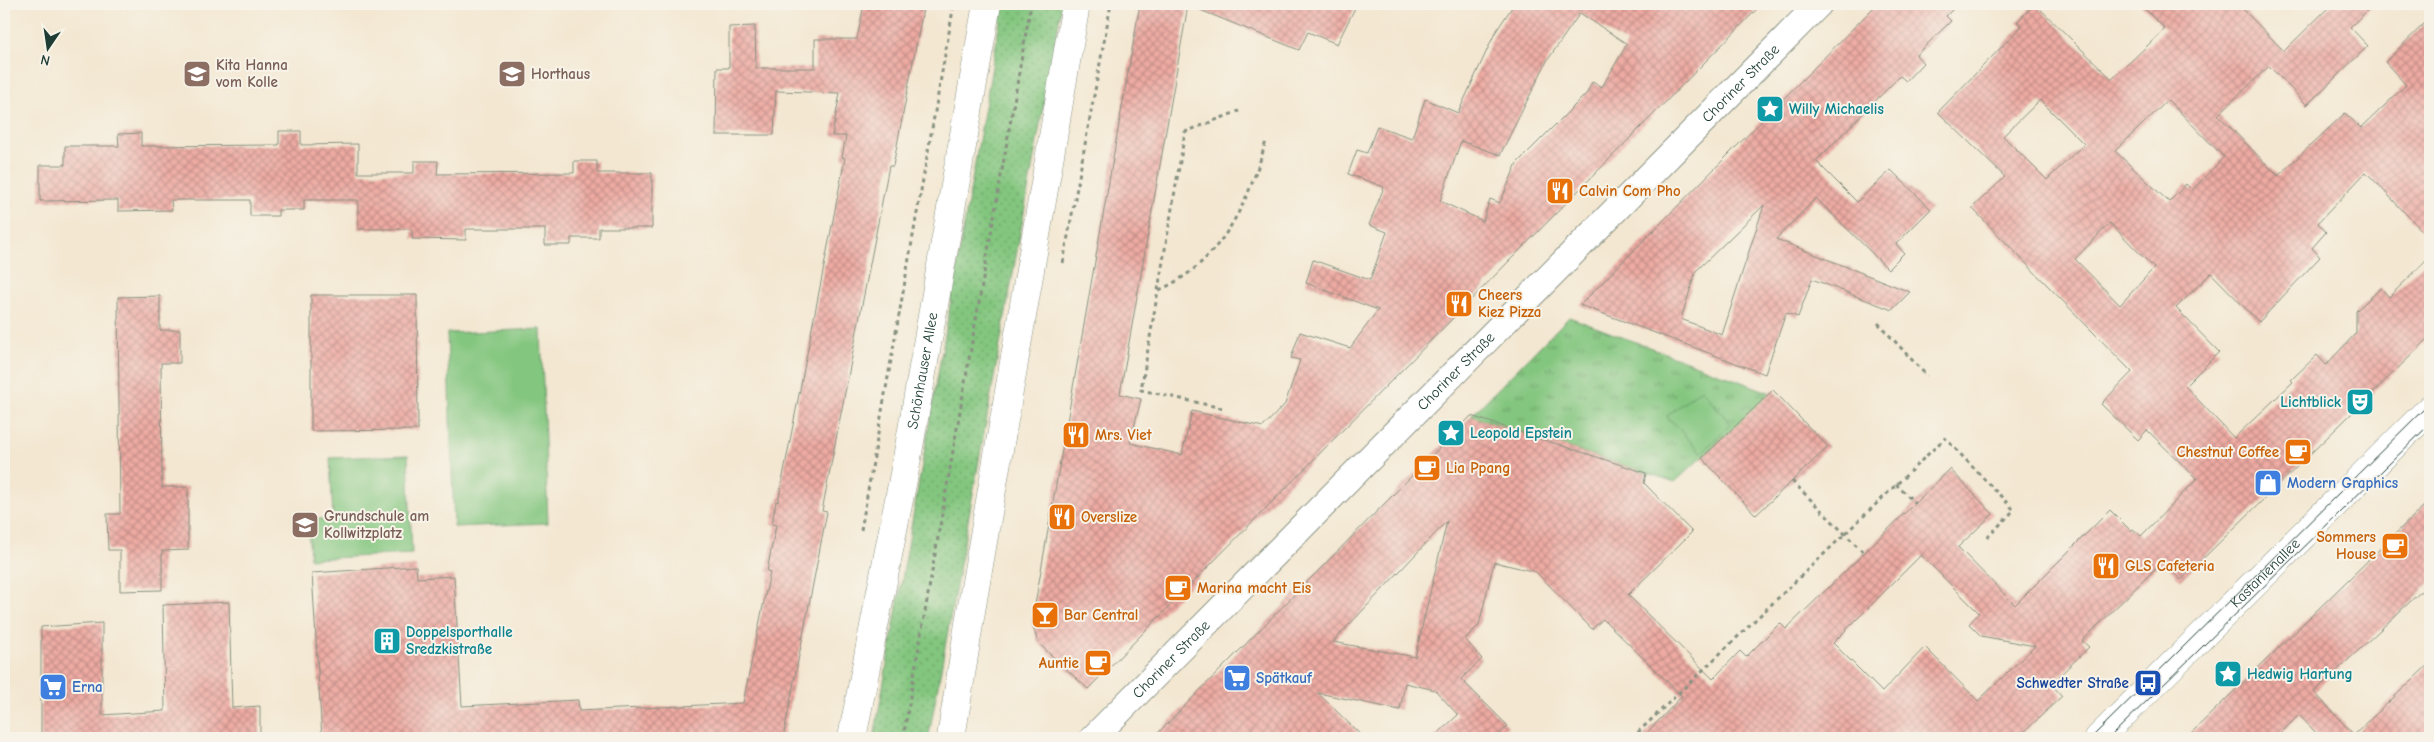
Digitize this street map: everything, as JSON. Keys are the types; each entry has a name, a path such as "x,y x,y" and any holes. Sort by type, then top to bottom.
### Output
{"main road":[{"name":"Schönhauser Allee","path":"852,738 906,464 987,4"},
{"path":"951,738 971,611 1076,4"},
{"name":"Kastanienallee","path":"2099,738 2430,409"}],"street":[{"name":"Choriner Straße","path":"1093,738 1819,4"}],"path":[{"path":"861,531 954,4"},
{"path":"902,738 1031,4"},
{"path":"1222,408 1141,390 1185,132 1239,111"},
{"path":"1158,290 1193,272 1214,250 1247,196 1258,169 1266,141"},
{"path":"1878,323 1927,376"},
{"path":"1632,738 1944,438 2014,510 1986,538"},
{"path":"1792,481 1864,553"},
{"path":"1896,484 1915,503"}],"green space":[{"path":"1003,4 1062,4 929,735 904,738 874,738"},
{"path":"1569,317 1771,393 1675,482 1471,416"},
{"path":"541,329 548,523 454,527 447,333"},
{"path":"1701,389 1731,424 1701,453 1667,416"},
{"path":"408,455 412,554 310,559 308,520 333,518 330,458"}],"building":[{"path":"864,4 924,4 893,166 889,166 822,511 827,512 783,738 322,738 312,573 416,566 417,578 454,576 462,706 578,700 579,711 743,703 770,572 767,571 776,525 772,524 776,501 778,502 845,158 842,157 846,136 832,136 840,93 776,91 774,135 716,135 717,68 729,68 729,27 755,26 756,68 815,68 815,39 857,39"},
{"path":"1140,4 1357,4 1337,44 1308,32 1299,50 1188,5 1120,394 1141,399 1130,443 1182,455 1192,411 1263,427 1285,404 1300,360 1291,358 1300,332 1350,348 1378,310 1306,283 1313,260 1370,280 1387,232 1369,225 1384,187 1348,174 1357,150 1367,153 1377,126 1412,138 1425,99 1458,113 1495,33 1514,4 1762,4 1088,689 1038,643 1032,622","holes":["1580,13 1627,44 1602,87 1592,82 1587,93 1517,163 1500,203 1490,199 1483,221 1440,201 1461,141 1500,155 1547,61"]},
{"path":"1877,4 1958,4 1946,16 1951,21 1916,55 1923,63 1906,81 1900,76 1816,161 1857,202 1891,170 1931,209 1896,244 1904,253 1888,269 1816,198 1776,239 1910,292 1892,310 1812,279 1798,317 1786,313 1765,374 1580,305","holes":["1764,205 1722,335 1681,319 1696,271"]},
{"path":"2035,4 2112,79 2165,29 2140,4 2238,4 2284,51 2332,4 2374,4 2350,27 2368,46 2307,105 2269,66 2218,115 2278,176 2345,113 2361,128 2406,85 2385,62 2430,18 2430,239 2366,172 2318,223 2326,232 2312,248 2320,257 2259,322 2211,273 2176,308 2219,352 2185,386 2234,438 2293,382 2291,380 2317,355 2326,365 2356,333 2356,311 2381,288 2389,297 2430,257 2430,337 2181,580 2162,562 2082,641 2089,647 2051,684 2062,696 2018,738 1642,738 1682,696 1603,619 1592,629 1536,572 1494,562 1479,625 1465,639 1482,659 1461,679 1508,726 1496,738 1433,738 1458,715 1435,690 1405,683 1400,710 1318,693 1364,738 1153,738 1471,416 1646,473 1644,483 1692,532 1628,595 1713,679 1740,651 1746,657 1780,623 1786,629 1950,469 1993,514 1958,547 2015,605 2110,510 2131,531 2133,529 2141,536 2197,479 2147,430 2138,440 2101,404 2132,372 1972,208 2005,177 1938,112 2022,26 2017,22","holes":["2040,100 2084,144 2047,180 2003,136","2168,100 2224,157 2192,190 2186,184 2169,202 2115,151","2110,223 2154,268 2120,305 2075,259","1447,521 1415,657 1333,642","1921,555 1979,613 1969,624 1981,636 2035,646 1978,701 1925,647 1882,692 1833,643"]},
{"path":"279,131 301,131 301,145 358,144 358,173 414,173 414,161 438,161 437,174 574,173 574,161 597,161 597,173 652,173 652,228 599,228 599,238 571,238 571,245 545,245 545,229 466,229 466,240 412,239 412,229 358,229 358,200 304,200 304,210 278,210 278,216 250,216 250,200 171,200 172,210 118,211 118,200 40,201 40,165 65,165 65,146 119,146 118,134 141,133 141,146 279,145"},
{"path":"311,295 417,295 418,430 311,431"},
{"path":"160,296 160,330 180,330 180,363 161,363 162,487 188,487 188,550 162,551 162,590 120,591 120,550 108,550 107,514 120,514 118,297"},
{"path":"1773,390 1828,447 1756,515 1702,458"},
{"path":"2430,500 2430,583 2314,692 2354,735 2430,663 2430,738 2321,738 2299,715 2276,738 2186,738"},
{"path":"229,602 232,708 260,706 260,738 41,738 41,627 102,623 102,715 165,711 163,605"}],"tram line":[{"path":"2091,738 2430,403"},
{"path":"2109,738 2430,424"}],"place":[{"name":"Kita Hanna vom Kolle","path":"197,74"},
{"name":"Horthaus","path":"512,74"},
{"name":"Willy Michaelis","path":"1770,109"},
{"name":"Calvin Com Pho","path":"1560,191"},
{"name":"Cheers Kiez Pizza","path":"1459,304"},
{"name":"Lichtblick","path":"2360,402"},
{"name":"Leopold Epstein","path":"1451,433"},
{"name":"Mrs. Viet","path":"1076,435"},
{"name":"Chestnut Coffee","path":"2298,452"},
{"name":"Lia Ppang","path":"1427,468"},
{"name":"Modern Graphics","path":"2268,483"},
{"name":"Overslize","path":"1062,517"},
{"name":"Grundschule am Kollwitzplatz","path":"305,525"},
{"name":"Sommers House","path":"2395,546"},
{"name":"GLS Cafeteria","path":"2106,566"},
{"name":"Marina macht Eis","path":"1178,588"},
{"name":"Bar Central","path":"1045,615"},
{"name":"Doppelsporthalle Sredzkistraße","path":"387,641"},
{"name":"Auntie","path":"1098,663"},
{"name":"Hedwig Hartung","path":"2228,674"},
{"name":"Spätkauf","path":"1237,678"},
{"name":"Schwedter Straße","path":"2148,683"},
{"name":"Erna","path":"53,687"}]}
